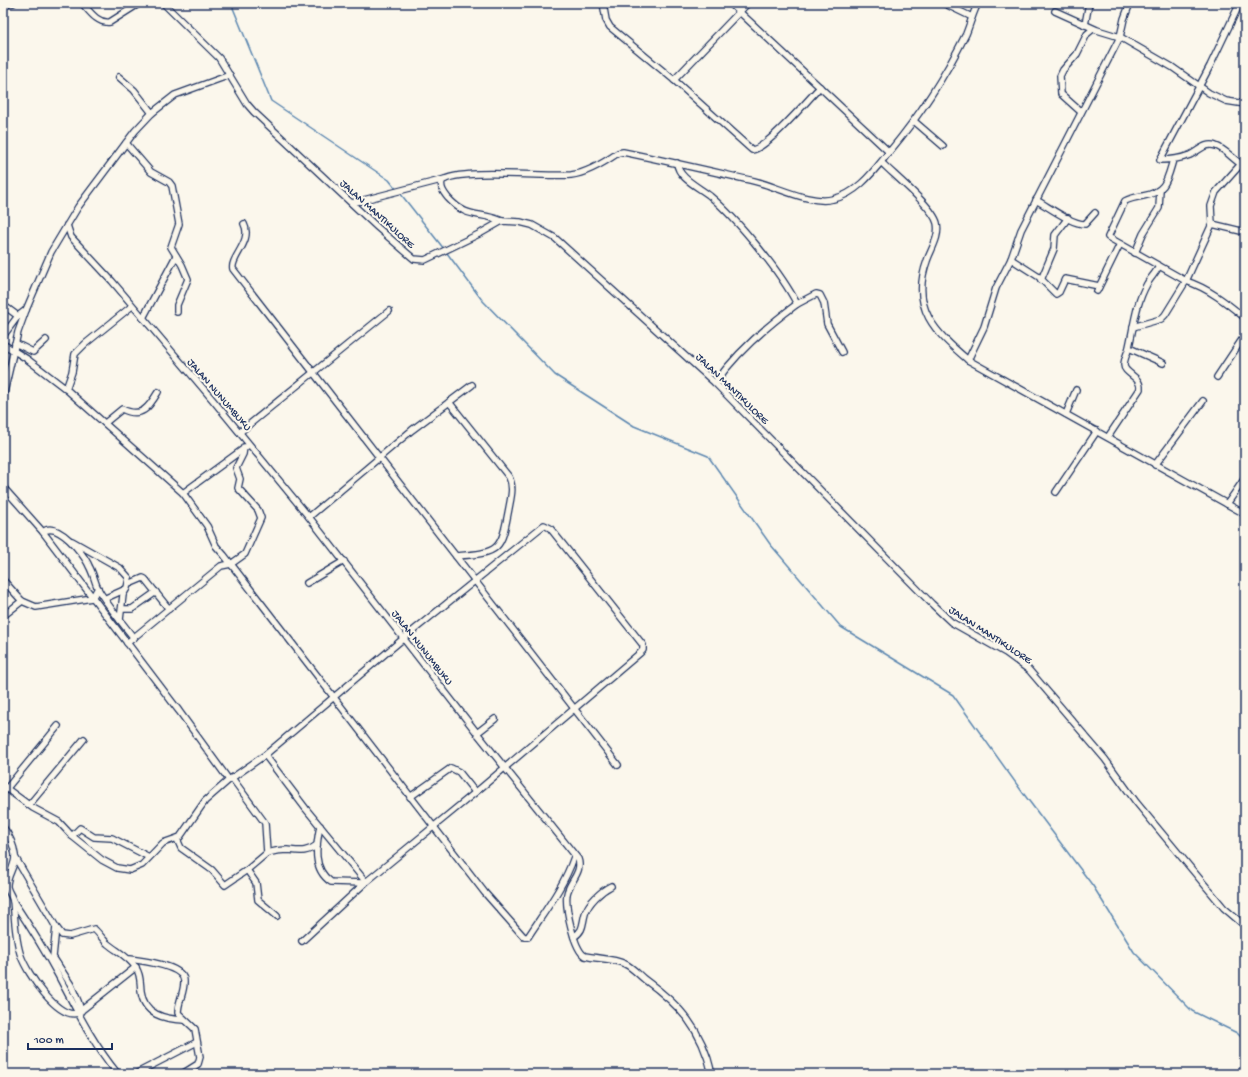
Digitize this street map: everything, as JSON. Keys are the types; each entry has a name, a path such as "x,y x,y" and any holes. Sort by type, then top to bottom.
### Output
{"street":[{"path":"3,5 12,3"},
{"path":"82,3 98,20 106,23 140,3"},
{"name":"JALAN MANTIKULORE","path":"163,3 220,58 247,104 254,112 378,228 414,259 425,260 470,237 492,228 502,221 520,222 532,225 549,234 715,383 932,604 952,622 1006,653 1032,673 1105,759 1136,802 1224,908 1245,926"},
{"path":"603,3 606,20 610,27 674,80 752,150 759,149 772,138 820,88"},
{"path":"730,3 889,152"},
{"path":"674,80 748,3"},
{"path":"943,3 972,17"},
{"path":"352,203 445,179 508,173 571,175 589,170 620,152 677,163 755,181 816,199 833,199 850,192 882,163 914,121 937,88 966,33 978,3"},
{"path":"1085,25 1089,3"},
{"path":"968,360 984,327 996,288 1012,259 1021,230 1120,37 1124,19 1130,3"},
{"path":"1133,327 1160,319 1165,315 1186,281 1212,224 1211,206 1216,192 1244,162 1211,144 1200,148 1191,154 1173,160 1160,160 1198,85 1210,66 1240,3"},
{"path":"1055,11 1093,29 1120,37 1172,66 1209,93 1226,101 1245,104"},
{"path":"1081,112 1061,94 1060,76 1063,70 1077,54 1087,34 1093,29"},
{"path":"3,397 15,343 26,310 51,252 67,225 126,143 152,113 175,95 230,75"},
{"path":"119,77 134,90 152,113"},
{"path":"914,121 943,146"},
{"path":"126,143 150,172 170,182 172,186 179,224 172,244 176,256 188,279 177,306 177,312"},
{"path":"1173,160 1168,180 1160,190 1152,195 1129,199 1122,205 1108,236 1135,253 1186,281 1198,285 1245,318"},
{"path":"677,163 680,173 711,197 741,229 783,281 797,304"},
{"path":"882,163 924,203 937,224 936,239 924,274 922,300 932,324 943,339 968,360 1245,514"},
{"path":"445,179 442,181 442,189 458,209 469,214 491,216 502,221"},
{"path":"1135,253 1141,242 1143,234 1159,208 1160,190"},
{"path":"1036,200 1068,218 1085,224 1095,213"},
{"path":"1042,280 1053,253 1055,235 1068,218"},
{"path":"244,224 247,234 239,254 233,264 233,269 618,765"},
{"path":"1212,224 1245,232"},
{"name":"JALAN NUNUMBUKU","path":"67,225 71,237 112,281 240,432 309,517 574,857"},
{"path":"1012,259 1042,280 1056,294 1059,292 1065,279 1098,288 1120,244"},
{"path":"143,318 176,256"},
{"path":"1108,437 1140,389 1136,377 1125,369 1124,365 1141,297 1147,283 1159,266"},
{"path":"715,383 751,342 797,304 816,294 820,295 824,302 827,324 842,352"},
{"path":"3,305 18,316"},
{"path":"66,389 72,372 75,354 132,306"},
{"path":"3,336 18,316 26,310"},
{"path":"240,432 389,311"},
{"path":"1217,377 1245,335"},
{"path":"15,343 33,352 46,340"},
{"path":"3,344 13,352 27,359 66,389 183,493 207,526 216,546 485,893 526,938 546,910 569,872 574,857 580,863 567,894 567,910 579,950 583,954 625,964 665,994 681,1010 696,1030 712,1074"},
{"path":"1129,348 1163,363"},
{"path":"309,517 380,457 472,385"},
{"path":"1066,414 1076,390"},
{"path":"105,423 122,409 137,412 147,409 158,392"},
{"path":"1155,465 1203,401"},
{"path":"449,402 509,477 512,486 506,529 497,546 484,554 456,556"},
{"path":"1056,492 1097,431"},
{"path":"183,493 250,444"},
{"path":"127,644 220,566 231,564 245,554 261,518 258,510 238,488 240,479 236,468 243,454 244,447"},
{"path":"1227,504 1245,478"},
{"path":"3,487 42,532 265,823 268,853"},
{"path":"58,726 5,787 29,805 54,818 72,836 102,860 123,870 138,867 163,842 177,839 205,801 231,779 265,755 404,638 546,525 640,640 643,650 365,883 302,941"},
{"path":"42,532 51,529 65,536 120,568 129,578 128,587 123,595 120,620"},
{"path":"65,536 85,558 98,588 134,638"},
{"path":"307,583 344,561"},
{"path":"106,598 144,579 169,609"},
{"path":"3,580 22,601 29,606 41,607 92,598 98,588"},
{"path":"122,609 132,609 156,592"},
{"path":"3,616 22,601"},
{"path":"477,733 495,719"},
{"path":"29,805 84,740"},
{"path":"265,755 365,883"},
{"path":"410,797 451,768 459,772 475,792"},
{"path":"320,826 317,845 317,862 328,880 336,883 365,883"},
{"path":"3,827 9,837 15,857 62,935 70,936 94,929 108,945 130,960 136,967 140,978 142,996 149,1009 164,1019 184,1020"},
{"path":"72,836 80,828 94,837 112,838 149,857"},
{"path":"177,839 181,848 212,870 226,885 268,853 279,850 301,852 317,845"},
{"path":"15,857 7,884 13,901 22,960 43,991 54,1004 70,1014 79,1012 136,967"},
{"path":"247,870 256,883 259,902 277,916"},
{"path":"574,937 582,930 585,913 588,907 595,898 611,886"},
{"path":"13,901 39,942 106,1058 118,1074"},
{"path":"56,927 53,957 72,985 78,1001 79,1012"},
{"path":"130,960 166,966 176,970 182,977 184,983 178,1013 184,1020 196,1029 200,1062 182,1074"},
{"path":"135,1074 198,1042"}],"waterway":[{"path":"231,3 271,101 389,180 397,190"},
{"path":"400,193 444,249"},
{"path":"447,253 482,300 555,375 634,426 708,456 770,544 841,627 953,695 1023,793 1093,886 1134,952 1192,1011 1237,1033 1245,1041"}]}
